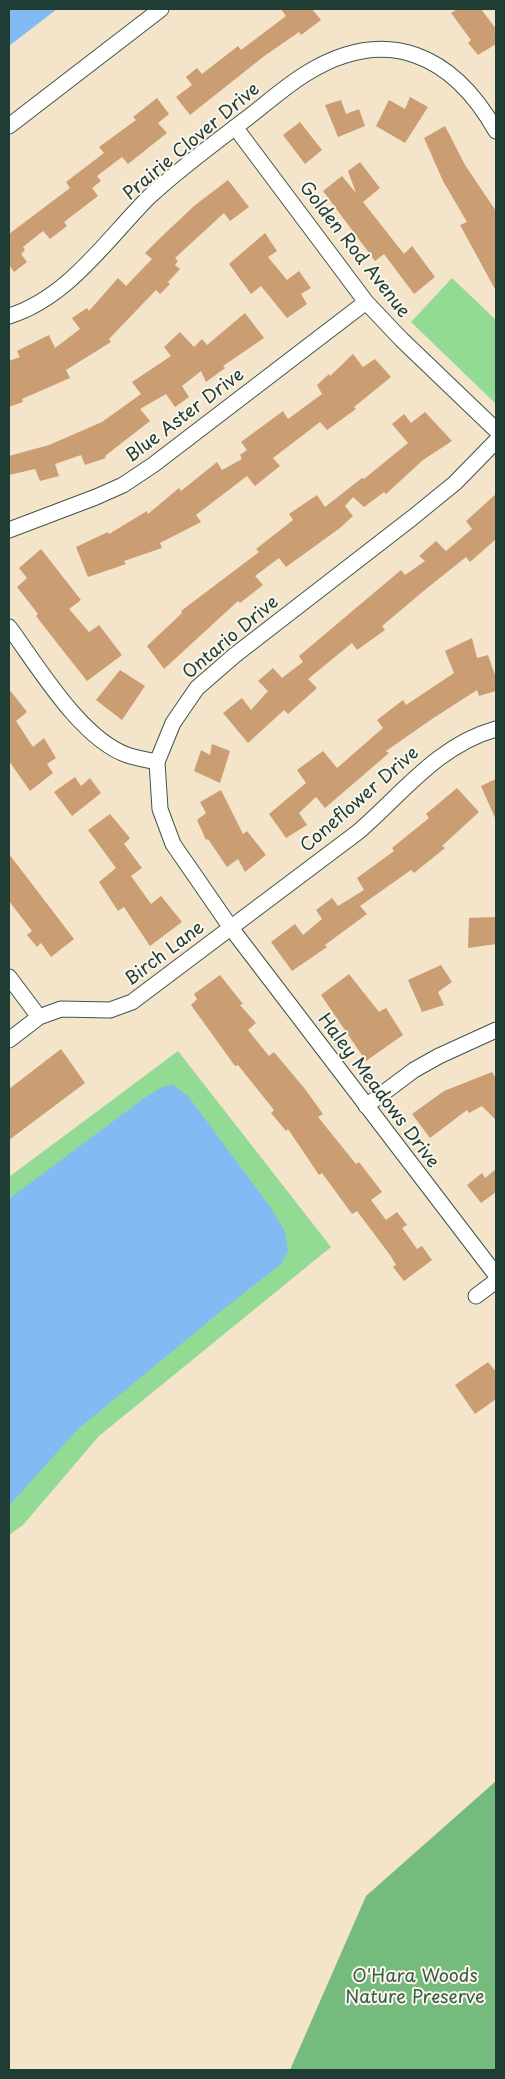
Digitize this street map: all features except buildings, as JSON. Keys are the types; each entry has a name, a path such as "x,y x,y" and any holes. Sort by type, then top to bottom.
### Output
{"street":[{"path":"9,126 161,9"},
{"name":"Prairie Clover Drive","path":"9,316 42,300 69,281 150,196 235,127 307,73 340,57 365,50 393,49 431,61 453,76 483,108 496,131"},
{"name":"Golden Rod Avenue","path":"235,127 366,302 401,339 496,430"},
{"name":"Blue Aster Drive","path":"9,530 124,484 153,466 366,302"},
{"name":"Ontario Drive","path":"231,928 173,844 160,809 157,762 174,723 197,688 235,655 455,483 496,441"},
{"path":"9,627 73,714 101,741 126,755 157,762"},
{"name":"Coneflower Drive","path":"231,928 358,832 387,807 424,769 449,750 496,729"},
{"name":"Birch Lane","path":"9,1040 39,1017 61,1009 110,1010 132,1002 231,928"},
{"name":"Haley Meadows Drive","path":"231,928 496,1276"},
{"path":"9,976 39,1017"},
{"path":"366,1106 414,1070 439,1056 496,1030"},
{"path":"476,1296 496,1281"}],"green space":[{"path":"452,278 496,320 496,404 411,322"},
{"path":"178,1051 331,1247 99,1436 23,1525 9,1535 9,1177"},
{"name":"O'Hara Woods Nature Preserve","path":"496,1781 496,2070 290,2070 366,1896"}],"water":[{"path":"9,9 57,9 9,46"},
{"path":"173,1085 188,1096 271,1208 285,1232 288,1251 281,1264 78,1429 9,1506 9,1199 143,1099 162,1087"}]}
